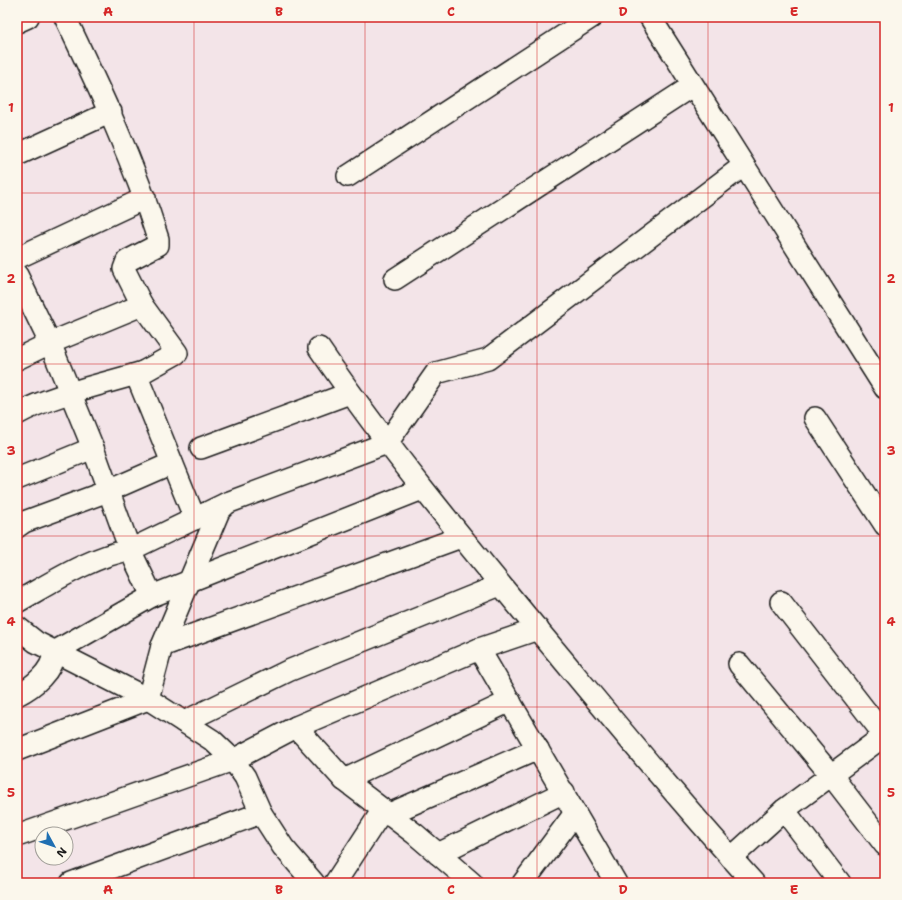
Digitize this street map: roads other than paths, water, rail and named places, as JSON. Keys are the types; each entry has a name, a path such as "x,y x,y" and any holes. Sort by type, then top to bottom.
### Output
{"street":[{"path":"17,22 28,17"},
{"path":"17,414 27,408 143,372 177,353 142,305 124,269 127,261 158,245 158,239 145,198 111,112 65,17"},
{"path":"348,176 592,17"},
{"path":"650,17 692,86 885,388"},
{"path":"395,279 692,86"},
{"path":"17,155 111,112"},
{"path":"17,602 69,574 115,553 130,550 227,503 387,443 436,373 488,359 743,166"},
{"path":"17,258 145,198"},
{"path":"17,275 50,343 93,448 130,550 152,596"},
{"path":"17,359 50,343 142,305"},
{"path":"319,348 350,393 422,489 500,585 680,800 754,883"},
{"path":"143,372 138,379 195,519"},
{"path":"201,448 350,393"},
{"path":"815,418 885,525"},
{"path":"17,479 93,448"},
{"path":"17,527 24,522 108,491 172,463"},
{"path":"17,695 24,692 44,675 51,665 54,652 152,596 422,489"},
{"path":"148,699 162,646 188,581 219,511 227,503"},
{"path":"162,646 461,537"},
{"path":"184,722 288,671 500,585"},
{"path":"731,858 784,810 885,736 781,602"},
{"path":"17,627 36,642 148,699 212,740 233,760 245,777 260,812 283,847 314,883"},
{"path":"17,836 233,760 296,727 479,649 538,630"},
{"path":"479,649 564,792 612,881"},
{"path":"739,664 831,775 885,845"},
{"path":"17,750 148,699"},
{"path":"344,780 510,701"},
{"path":"296,727 344,780 385,813 415,834 438,854 462,880"},
{"path":"334,883 385,813 538,749"},
{"path":"438,854 564,792"},
{"path":"784,810 840,883"},
{"path":"71,883 260,812"},
{"path":"523,883 575,813"}]}
